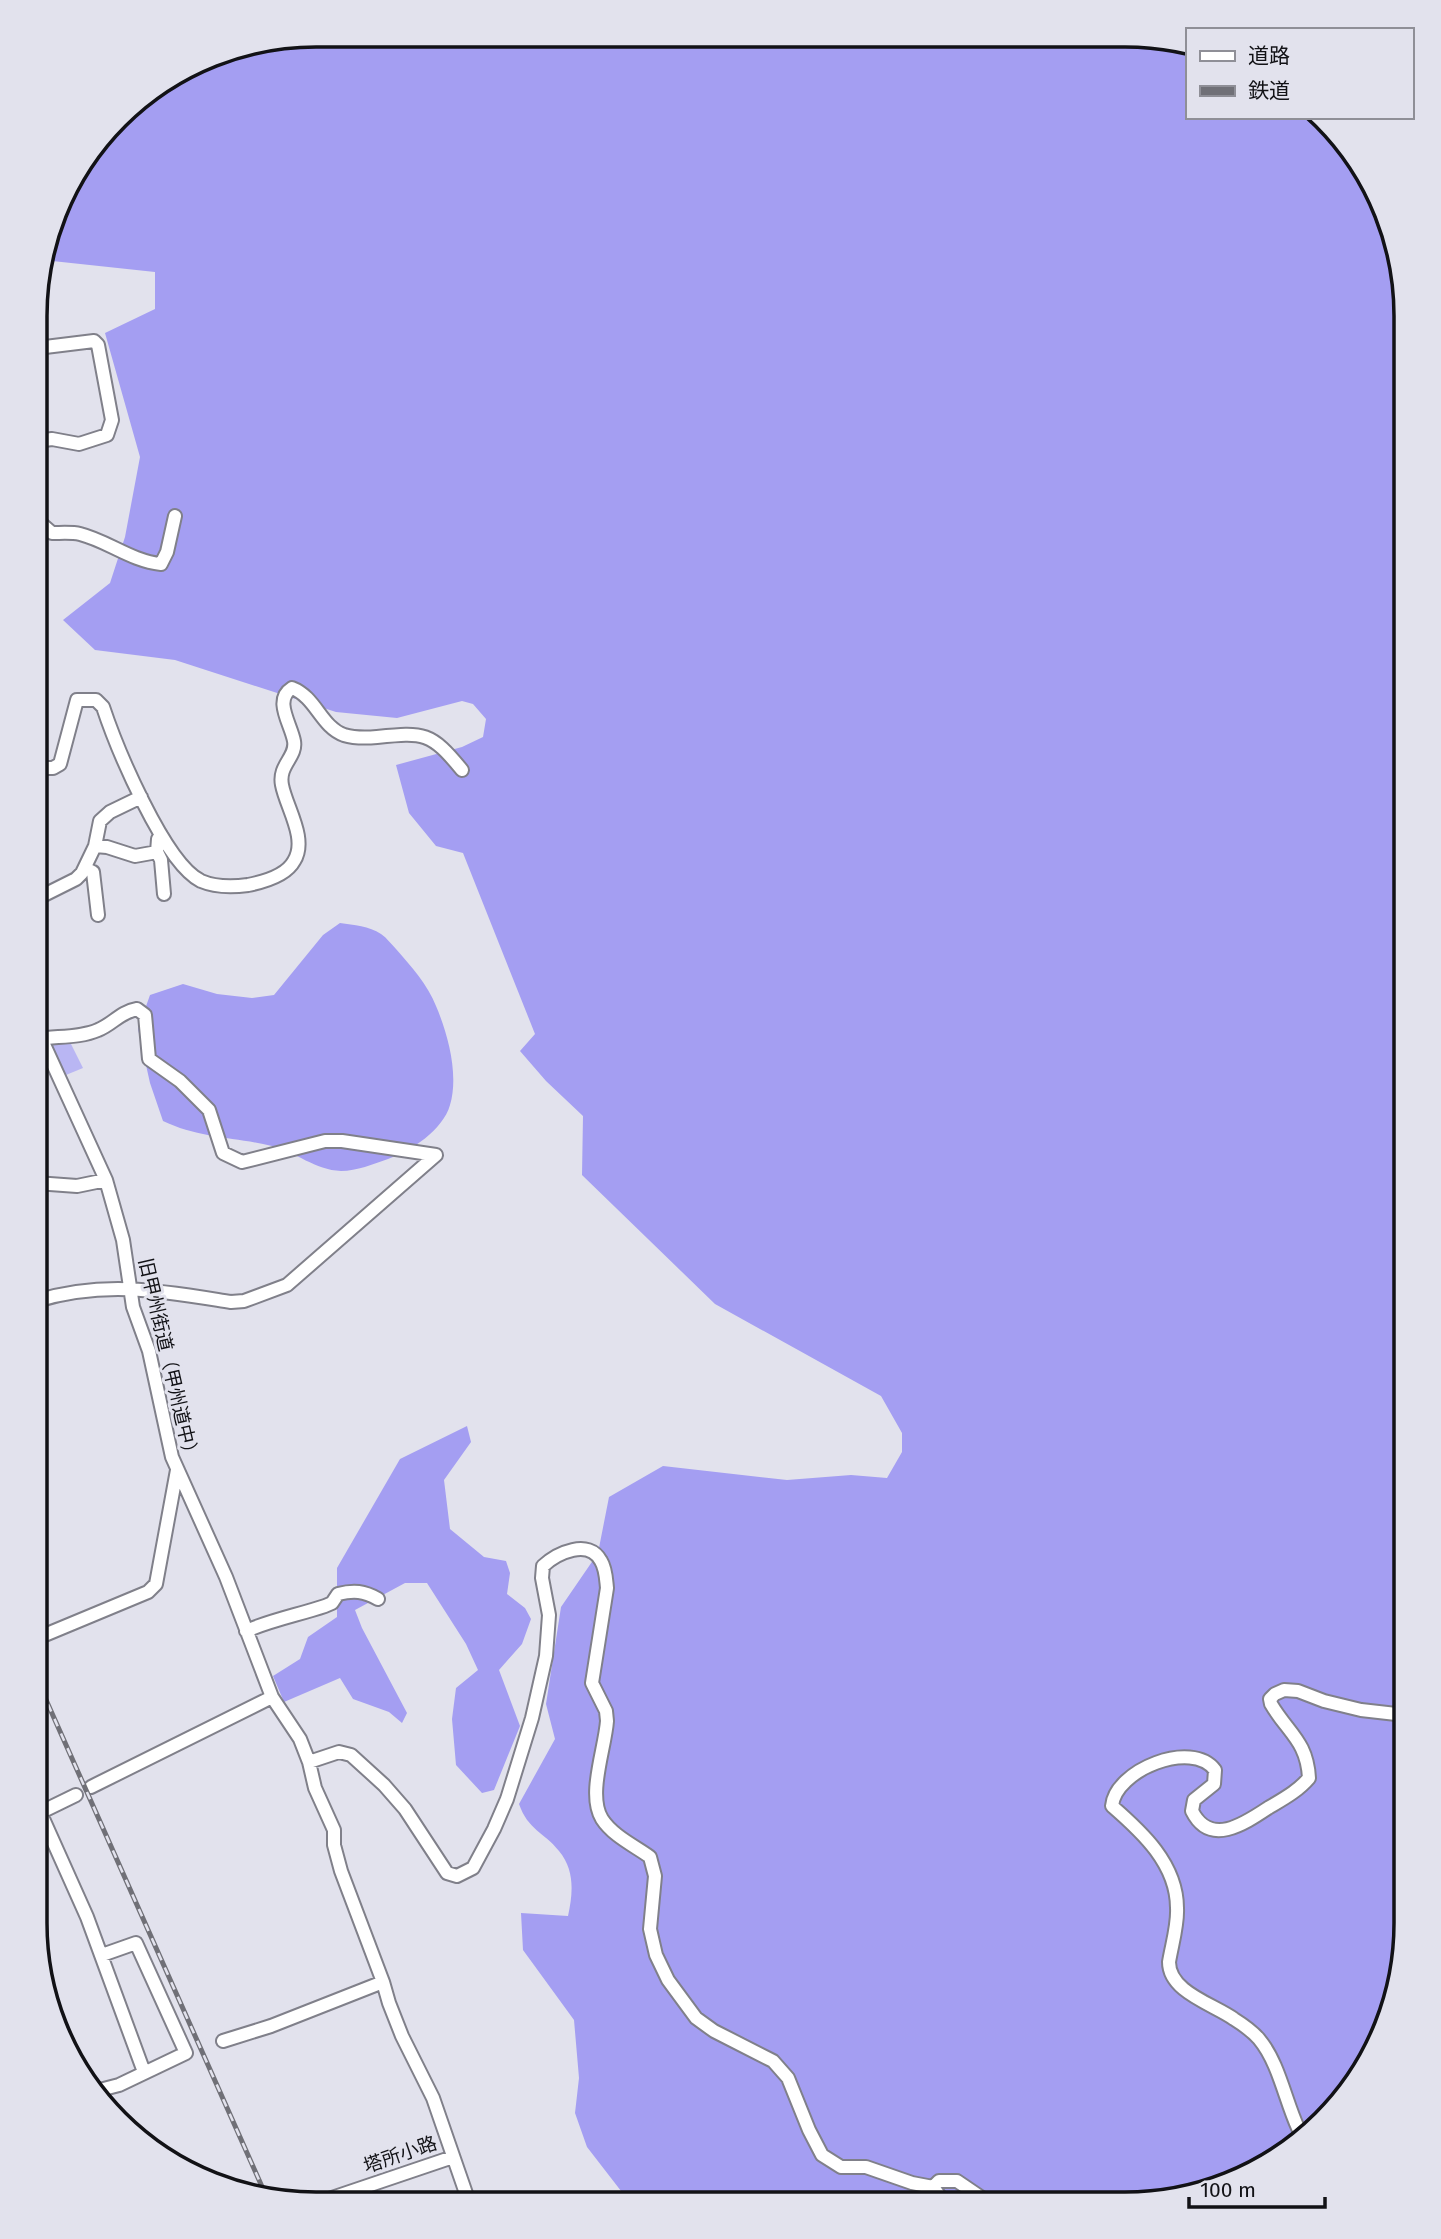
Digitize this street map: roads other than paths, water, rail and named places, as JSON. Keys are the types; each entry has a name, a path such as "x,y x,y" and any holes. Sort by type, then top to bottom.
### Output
{"street":[{"path":"47,347 94,341 98,345 112,420 107,435 79,444 47,439"},
{"path":"47,529 52,533 80,534 127,555 161,564 167,552 175,516"},
{"path":"47,768 60,764 76,700 96,700 103,707 126,766 161,835 190,873 211,885 245,885 265,881 294,863 298,845 296,830 281,782 283,766 293,752 295,743 282,704 286,692 292,688 303,692 328,724 342,734 365,738 410,733 427,736 447,751 461,770"},
{"path":"47,894 68,885 85,868 95,846 100,821 110,812 141,797"},
{"path":"161,835 157,852 161,860 164,894"},
{"path":"95,846 135,856 157,852"},
{"path":"85,868 93,872 98,915"},
{"path":"47,1035 86,1034 101,1029 125,1011 137,1009 145,1015 149,1059 180,1081 209,1110 223,1153 242,1162 325,1141 342,1141 436,1155 287,1285 231,1302 130,1288 67,1292 47,1298"},
{"name":"旧甲州街道（甲州道中）","path":"47,1054 106,1180 123,1240 133,1307 149,1351 177,1470 156,1584 148,1592 47,1634"},
{"path":"47,1184 77,1186 106,1180"},
{"path":"177,1470 226,1577 272,1697 300,1739 311,1775 334,1830 334,1845 341,1871 402,2036 433,2098 466,2192"},
{"path":"309,1762 339,1752 351,1755 384,1785 405,1809 447,1873 457,1876 472,1868 507,1799 532,1718 546,1656 549,1615 542,1578 543,1566 552,1558 571,1550 595,1553 601,1560 607,1588 592,1683 606,1711 607,1721 596,1795 598,1809 603,1821 616,1834 650,1857 655,1876 650,1929 656,1955 668,1980 696,2018 714,2031 772,2061 788,2078 822,2155 841,2167 866,2167 912,2183 933,2187 937,2192"},
{"path":"246,1631 268,1621 279,1621 325,1606 332,1603 338,1594 351,1590 367,1593 378,1599"},
{"path":"1298,2128 1272,2061 1259,2039 1234,2019 1186,1991 1173,1978 1169,1962 1178,1909 1174,1889 1156,1849 1135,1825 1112,1805 1112,1800 1120,1785 1153,1763 1170,1758 1203,1759 1215,1770 1214,1784 1194,1800 1192,1811 1203,1827 1229,1829 1243,1824 1301,1787 1309,1778 1308,1760 1295,1734 1271,1704 1270,1699 1275,1694 1284,1690 1298,1691 1361,1710 1394,1714"},
{"path":"91,1787 272,1697"},
{"path":"47,1809 76,1795"},
{"path":"47,1833 102,1955 144,2072"},
{"path":"102,1955 136,1943 186,2053 119,2085 105,2089"},
{"path":"223,2041 271,2026 383,1982"},
{"name":"塔所小路","path":"350,2192 453,2157"},
{"path":"933,2187 939,2180 957,2181 973,2192"}],"railway":[{"path":"47,1702 262,2187"}]}
